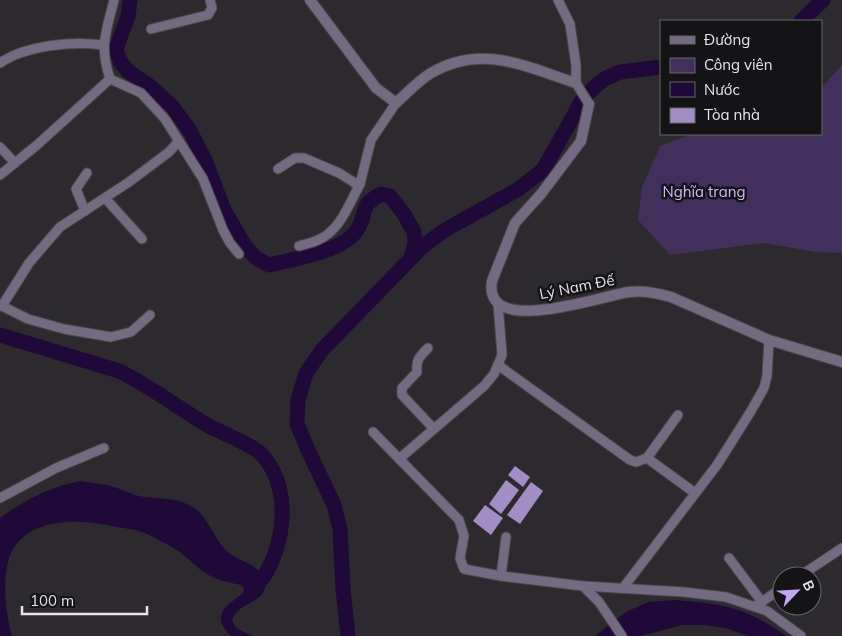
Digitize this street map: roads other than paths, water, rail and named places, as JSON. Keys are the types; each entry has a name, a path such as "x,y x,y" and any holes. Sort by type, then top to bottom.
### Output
{"street":[{"path":"114,0 103,45 110,79 141,93 165,118 202,179 223,230 239,254"},
{"path":"151,29 208,15 212,8 210,0"},
{"path":"310,0 376,88 396,103"},
{"path":"399,459 484,386 494,374 502,355 498,303 492,295 490,288 492,281 514,223 541,194 581,141 590,104 576,83 576,65 570,24 558,0"},
{"path":"0,63 26,52 51,46 82,42 103,45"},
{"path":"299,246 318,241 330,234 338,224 360,184 371,140 396,103 432,73 454,63 480,57 509,61 576,83"},
{"path":"0,175 110,79"},
{"path":"150,315 131,332 111,337 64,329 28,319 1,306 29,263 60,227 105,198 169,152 178,142"},
{"path":"0,147 15,163"},
{"path":"278,169 295,158 304,158 360,184"},
{"path":"86,173 76,189 86,210"},
{"path":"105,198 142,239"},
{"name":"Lý Nam Đế","path":"498,303 515,310 548,310 593,302 628,292 655,293 671,297 769,340 842,362"},
{"path":"623,588 717,465 752,411 764,388 767,376 769,340"},
{"path":"428,348 416,362 417,372 401,391 402,395 434,429"},
{"path":"498,364 630,460 636,462 647,458 678,416"},
{"path":"373,432 458,520 464,536 460,558 464,569 501,576 583,586 726,597 758,604 772,595"},
{"path":"0,498 56,468 104,448"},
{"path":"647,458 695,493"},
{"path":"501,576 506,537"},
{"path":"815,566 842,548"},
{"path":"729,558 758,604 802,636"},
{"path":"583,586 599,602 622,636"}],"water":[{"path":"80,481 107,485 144,497 169,499 185,503 200,513 224,549 256,568 263,577 265,583 262,595 240,609 232,620 236,628 252,636 231,636 221,622 223,611 244,592 244,588 241,585 210,576 178,551 145,533 86,522 73,522 59,523 34,530 15,546 7,566 5,590 7,615 12,636 0,636 0,518 38,495 57,487"},
{"path":"675,600 715,604 738,610 757,618 787,636 749,636 725,628 682,625 641,636 595,636 626,612 648,602"}],"waterway":[{"path":"130,0 128,16 116,49 120,61 128,71 151,87 172,106 190,131 205,160 224,210 245,246 256,258 269,265 304,257 341,244 357,230 369,202 381,194 390,196 404,214 414,232 415,243 411,258"},
{"path":"802,20 823,0"},
{"path":"348,636 340,529 334,505 297,424 298,400 306,373 322,350 423,246 445,230 517,190 543,170 584,97 598,84 620,72 660,67"},
{"path":"0,335 119,371 153,390 207,425 237,439 263,456 273,471 279,488 282,506 281,526 278,545 271,563 262,579 251,592"}],"park label":[{"name":"Nghĩa trang","path":"704,192"}]}
